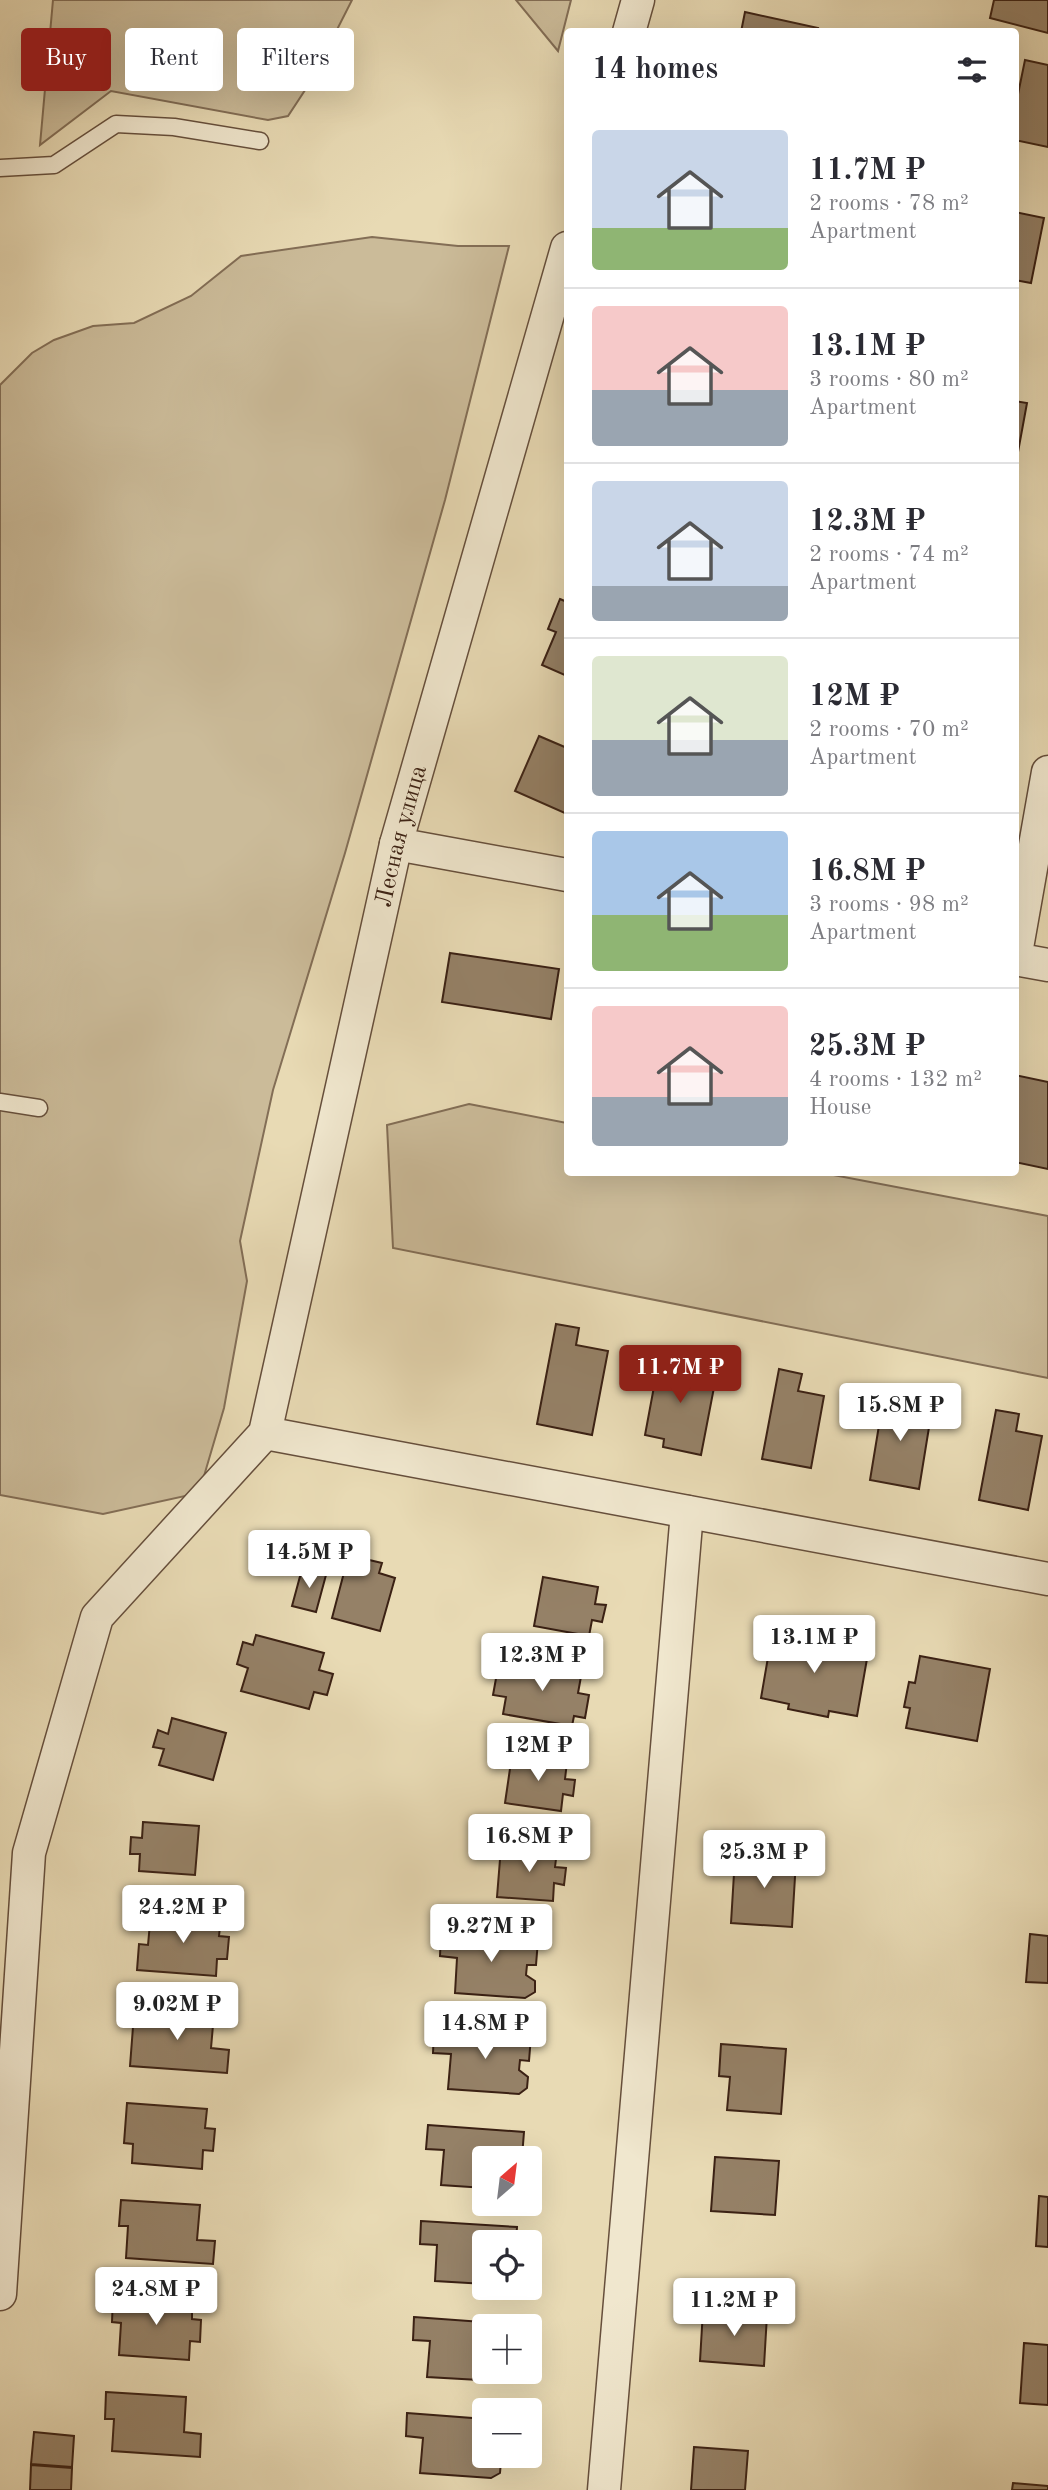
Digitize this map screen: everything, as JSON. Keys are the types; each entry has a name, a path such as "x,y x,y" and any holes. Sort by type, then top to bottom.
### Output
{"street":[{"path":"630,28 638,0"},
{"name":"Лесная улица","path":"265,1433 396,844 564,258"},
{"path":"1019,936 1048,772"},
{"path":"396,844 564,875"},
{"path":"1019,960 1048,965"},
{"path":"0,2294 29,1853 97,1617 265,1433 1048,1579"},
{"path":"604,2490 687,1512"}],"lane":[{"path":"0,168 54,165 116,124 174,127 260,141"},
{"path":"0,1102 39,1108"}],"shaded area":[{"path":"53,0 352,0 338,28 237,28 237,91 304,91 288,116 268,120 111,91 111,28 50,28"},
{"path":"516,0 571,0 558,51"},
{"path":"45,91 111,91 40,145"},
{"path":"372,237 458,246 509,246 445,500 345,853 273,1090 240,1241 247,1281 224,1408 199,1493 103,1514 0,1495 0,385 32,353 54,340 93,326 134,323 191,296 241,256"},
{"path":"469,1104 564,1122 564,1176 839,1176 1048,1216 1048,1378 393,1248 387,1125"}],"building":[{"path":"994,0 1048,0 1048,33 990,18"},
{"path":"745,12 818,28 742,28"},
{"path":"1025,60 1048,65 1048,147 1019,141 1019,89"},
{"path":"1019,213 1044,218 1031,283 1019,281"},
{"path":"1019,402 1027,403 1019,447"},
{"path":"560,599 564,601 564,675 542,665 556,632 548,629"},
{"path":"539,736 564,747 564,813 515,791"},
{"path":"450,953 559,969 551,1019 442,1002"},
{"path":"1019,1076 1048,1082 1048,1169 1019,1163"},
{"path":"556,1324 579,1328 576,1345 608,1351 592,1435 537,1424"},
{"path":"661,1349 684,1353 681,1370 716,1377 701,1455 663,1447 664,1439 645,1435"},
{"path":"779,1369 802,1374 798,1391 824,1396 811,1468 762,1459"},
{"path":"885,1389 908,1393 905,1411 931,1415 919,1489 870,1480"},
{"path":"996,1410 1019,1414 1016,1431 1042,1436 1028,1510 979,1500"},
{"path":"365,1559 382,1563 379,1573 395,1578 380,1631 332,1618 346,1565 362,1569"},
{"path":"302,1569 326,1575 316,1612 292,1606"},
{"path":"543,1577 598,1587 595,1604 606,1605 602,1622 592,1620 589,1636 534,1626"},
{"path":"772,1634 801,1640 802,1635 842,1642 841,1647 868,1653 857,1716 829,1711 828,1717 788,1709 789,1704 761,1698"},
{"path":"256,1635 324,1653 319,1670 333,1674 327,1695 314,1692 309,1709 241,1691 248,1668 237,1664 243,1642 253,1645"},
{"path":"920,1656 990,1669 977,1741 906,1728 910,1708 904,1707 909,1682 915,1683"},
{"path":"513,1659 582,1671 578,1693 589,1695 585,1718 574,1716 572,1726 503,1714 506,1697 493,1695 497,1673 510,1675"},
{"path":"172,1718 226,1733 213,1780 159,1765 164,1749 153,1747 158,1730 168,1734"},
{"path":"512,1755 567,1762 565,1779 575,1780 573,1796 563,1794 561,1811 505,1803"},
{"path":"143,1822 199,1826 195,1875 139,1871 140,1854 130,1854 131,1837 142,1838"},
{"path":"757,1846 775,1847 774,1859 796,1860 792,1927 731,1923 735,1857 757,1858"},
{"path":"501,1847 557,1851 555,1867 566,1868 564,1885 554,1883 553,1901 497,1897"},
{"path":"151,1912 221,1918 219,1936 229,1937 227,1959 217,1959 216,1976 137,1970 139,1944 148,1945"},
{"path":"441,1933 538,1940 536,1965 527,1965 526,1975 535,1981 535,1992 525,1998 455,1993 457,1958 440,1956"},
{"path":"1030,1934 1048,1936 1048,1983 1026,1982"},
{"path":"144,2008 214,2014 211,2048 229,2050 227,2073 130,2066 133,2027 142,2027"},
{"path":"434,2030 531,2036 529,2061 520,2060 519,2070 528,2077 527,2088 519,2094 448,2089 451,2054 433,2053"},
{"path":"721,2044 786,2049 781,2114 727,2110 730,2077 719,2076"},
{"path":"127,2103 207,2109 205,2128 215,2129 213,2151 203,2150 202,2169 132,2163 133,2144 124,2143"},
{"path":"428,2125 524,2132 523,2146 472,2146 472,2187 441,2185 444,2150 426,2149"},
{"path":"715,2157 779,2161 775,2215 711,2211"},
{"path":"1039,2196 1048,2197 1048,2247 1036,2246"},
{"path":"121,2200 200,2205 197,2240 215,2241 213,2264 126,2258 128,2226 119,2226"},
{"path":"421,2221 517,2227 517,2230 472,2230 472,2283 435,2281 437,2245 420,2244"},
{"path":"113,2296 192,2301 192,2319 201,2320 200,2342 190,2341 189,2360 119,2355 121,2323 112,2322"},
{"path":"703,2310 767,2315 764,2366 700,2361"},
{"path":"414,2317 472,2321 472,2380 427,2377 430,2341 413,2340"},
{"path":"1024,2343 1048,2345 1048,2405 1020,2403"},
{"path":"106,2392 186,2397 184,2432 201,2434 200,2457 112,2451 114,2419 105,2419"},
{"path":"407,2413 472,2418 472,2468 500,2468 500,2473 491,2478 420,2473 423,2438 406,2436"},
{"path":"34,2432 74,2436 72,2467 31,2464"},
{"path":"694,2447 748,2451 745,2490 691,2490"},
{"path":"31,2465 72,2468 71,2490 30,2490"},
{"path":"1013,2483 1048,2486 1048,2490 1012,2490"}]}
